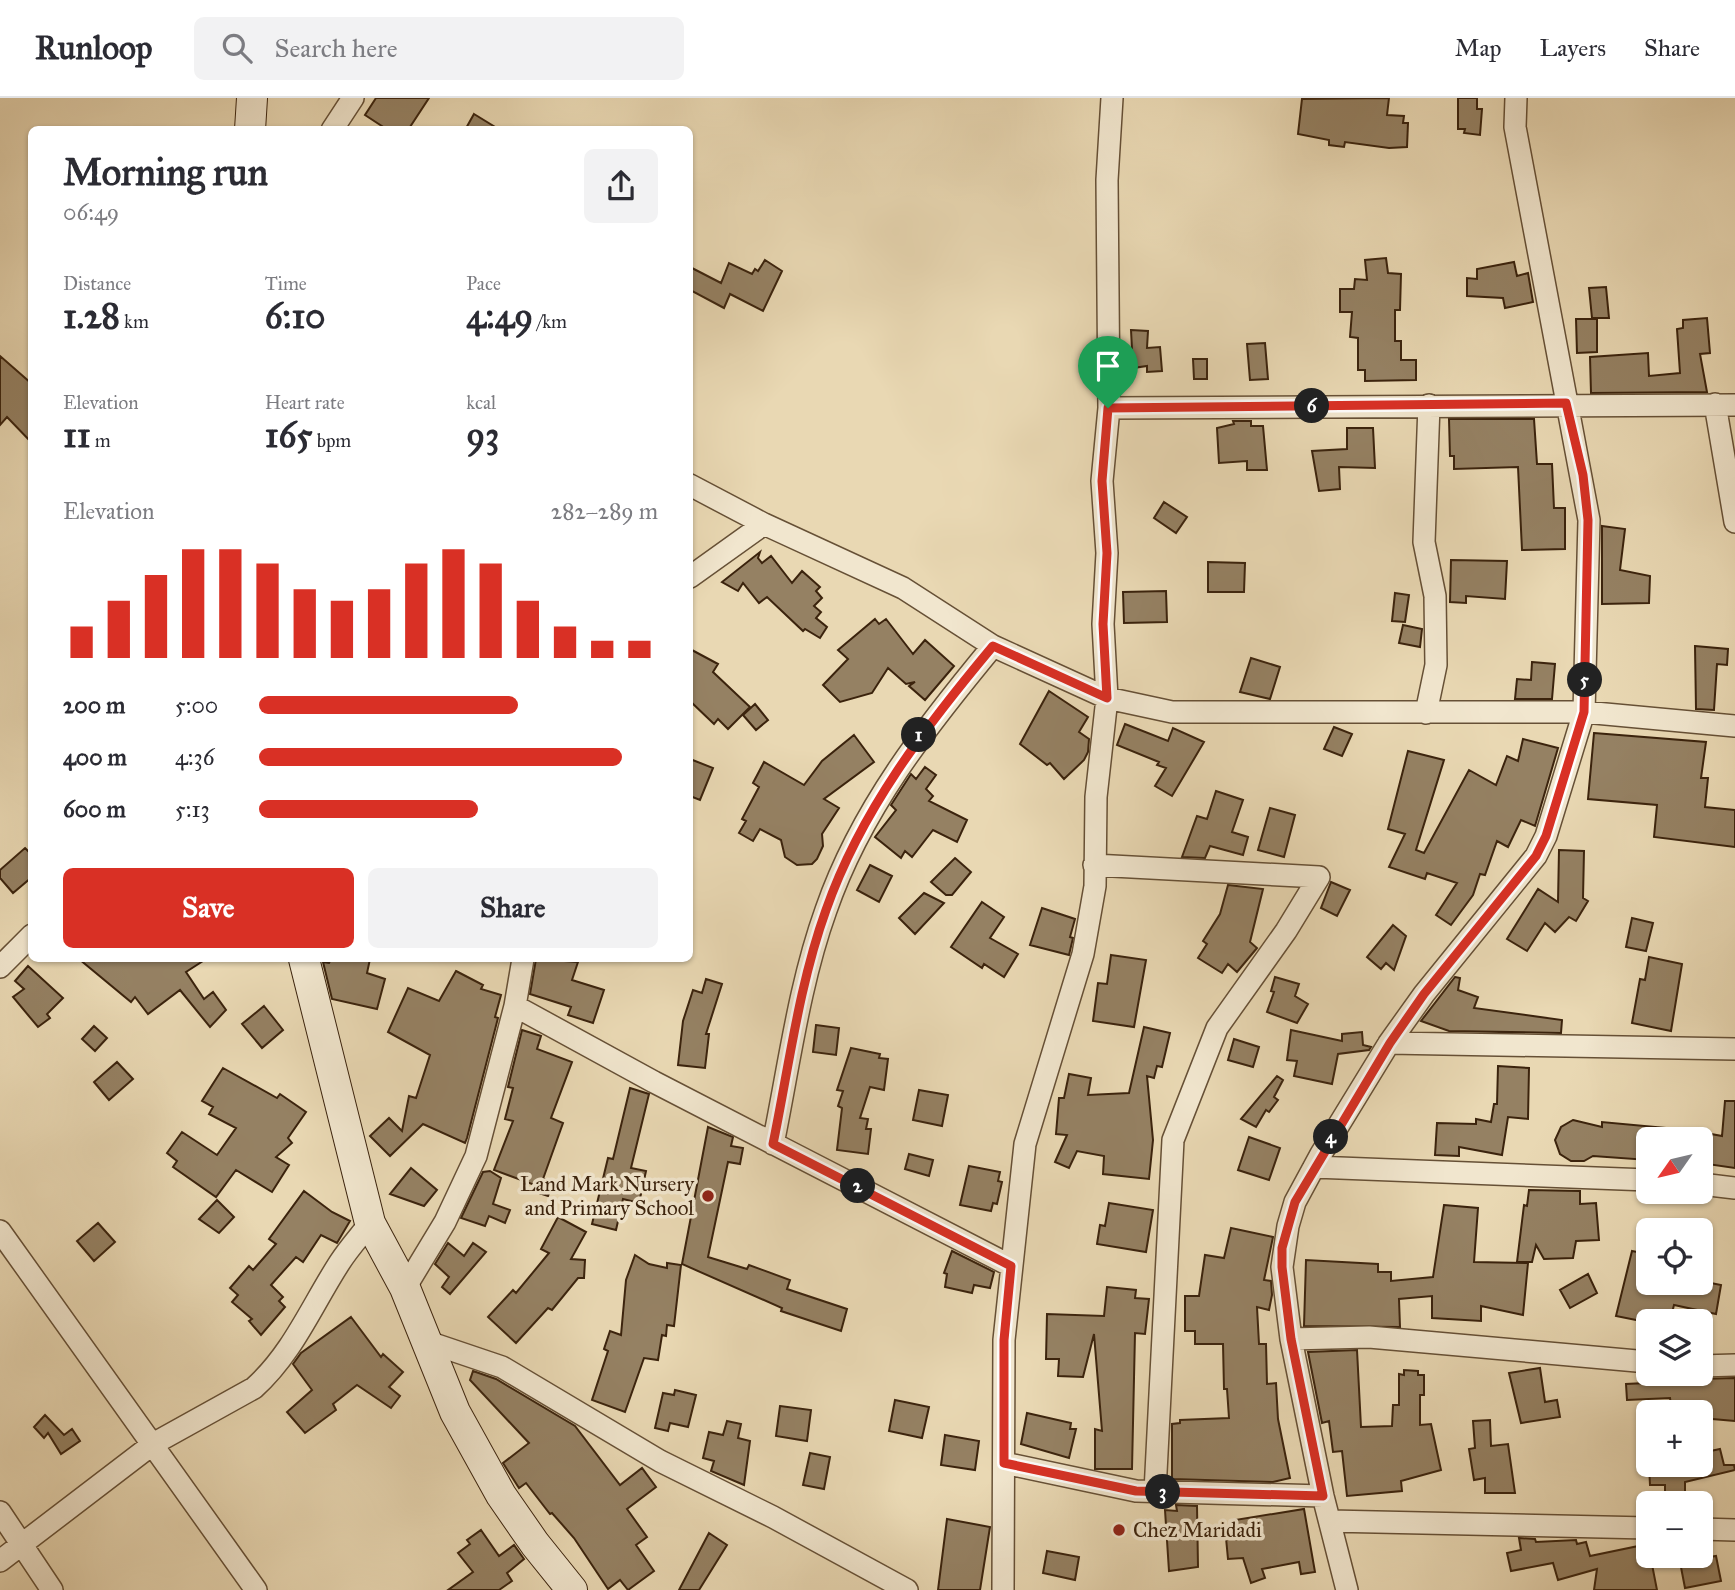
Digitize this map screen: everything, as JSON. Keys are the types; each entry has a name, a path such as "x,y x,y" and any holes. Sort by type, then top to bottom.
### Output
{"main road":[{"path":"250,126 252,98"},
{"path":"304,962 370,1223 405,1288 456,1412 502,1495 535,1544 572,1590"}],"street":[{"path":"335,126 353,98"},
{"path":"1003,1590 1004,1340 1025,1144 1083,954 1091,919 1096,797 1107,698 1103,624 1107,553 1102,481 1108,408 1107,180 1112,98"},
{"path":"1347,1590 1323,1496 1291,1339 1282,1248 1295,1202 1390,1043 1424,994 1536,856 1546,836 1584,712 1588,520 1583,475 1566,403 1515,127 1516,98"},
{"path":"1108,408 1566,403 1725,405 1735,522"},
{"path":"1426,713 1436,665 1435,596 1424,542 1429,405"},
{"path":"693,487 764,524 903,588 993,646 1107,698 1172,712 1584,712 1735,726"},
{"path":"693,575 764,524"},
{"path":"773,1144 808,971 826,909 868,820 905,755 993,646"},
{"path":"1094,865 1319,877 1286,931 1217,1028 1173,1140 1155,1492"},
{"path":"0,967 28,939"},
{"path":"405,1288 444,1222 476,1156 515,1006 522,962"},
{"path":"515,1006 773,1144 1011,1266"},
{"path":"1390,1043 1735,1049"},
{"path":"1314,1167 1636,1180"},
{"path":"1713,1185 1735,1188"},
{"path":"0,1561 153,1444 254,1388 285,1356 341,1261 370,1223"},
{"path":"0,1231 257,1590"},
{"path":"1291,1339 1369,1337 1636,1362"},
{"path":"428,1342 502,1367 660,1461 773,1517 907,1590"},
{"path":"1713,1366 1735,1365"},
{"path":"1004,1463 1136,1491 1323,1496"},
{"path":"0,1512 52,1590"},
{"path":"1329,1521 1636,1528"},
{"path":"1713,1529 1735,1530"}],"building":[{"path":"376,98 429,98 411,126 382,126 365,115"},
{"path":"1389,98 1387,115 1404,116 1403,123 1408,123 1407,147 1389,148 1345,142 1344,147 1329,145 1329,140 1298,134 1302,99"},
{"path":"1458,98 1477,98 1477,109 1482,109 1480,135 1464,133 1465,129 1458,129"},
{"path":"474,114 494,126 467,126"},
{"path":"1386,258 1388,273 1401,274 1400,310 1395,310 1395,341 1401,341 1401,360 1416,360 1416,380 1365,381 1365,370 1358,370 1358,338 1350,337 1352,312 1340,312 1340,289 1354,289 1355,279 1367,280 1365,260"},
{"path":"765,260 782,271 763,311 730,294 724,308 693,292 693,269 721,283 729,263 752,274 755,269 758,271"},
{"path":"1514,262 1517,276 1528,273 1533,302 1505,308 1503,298 1467,296 1467,278 1477,279 1477,269"},
{"path":"1606,287 1609,318 1592,318 1589,288"},
{"path":"1707,318 1710,353 1700,354 1707,392 1591,393 1590,357 1648,353 1649,376 1680,373 1677,329 1683,328 1683,320"},
{"path":"1576,319 1597,319 1597,352 1577,353"},
{"path":"1131,330 1148,331 1147,348 1160,347 1162,371 1147,372 1147,366 1133,368"},
{"path":"1265,343 1268,379 1250,380 1247,344"},
{"path":"0,356 28,380 28,439 7,417 0,425"},
{"path":"1193,359 1207,359 1207,379 1194,379"},
{"path":"1449,419 1534,419 1537,464 1552,464 1554,508 1565,508 1565,549 1522,550 1518,467 1454,469 1454,456 1450,456"},
{"path":"1233,421 1251,421 1251,426 1263,426 1267,470 1247,470 1247,461 1219,463 1217,428 1234,424"},
{"path":"1347,428 1373,428 1375,468 1339,467 1340,489 1319,491 1312,451 1347,449"},
{"path":"1164,502 1187,517 1176,533 1154,518"},
{"path":"1602,526 1625,529 1620,570 1650,576 1649,603 1602,604"},
{"path":"760,552 758,558 762,563 771,556 792,583 802,571 820,587 816,591 822,598 814,606 821,612 816,618 827,627 820,638 805,629 803,631 767,597 759,603 743,583 738,591 722,582"},
{"path":"1451,560 1507,561 1505,599 1466,596 1466,603 1450,602"},
{"path":"1208,562 1245,563 1244,592 1208,592"},
{"path":"1166,591 1167,622 1124,623 1123,592"},
{"path":"1395,593 1409,595 1405,622 1392,621"},
{"path":"875,619 879,624 886,619 913,654 925,640 954,666 925,700 909,686 915,682 906,684 888,668 872,693 840,702 823,685 848,659 838,650"},
{"path":"1403,625 1422,629 1420,647 1399,643"},
{"path":"1695,646 1728,649 1727,665 1717,664 1714,710 1696,709"},
{"path":"693,651 718,664 713,672 750,707 728,729 718,719 714,724 693,704"},
{"path":"1251,658 1280,667 1270,699 1240,692"},
{"path":"1532,662 1555,664 1552,699 1515,699 1517,679 1531,680"},
{"path":"1049,691 1088,717 1079,732 1089,739 1088,752 1084,760 1064,779 1050,763 1047,765 1020,744"},
{"path":"755,704 768,720 756,730 743,715"},
{"path":"1125,724 1168,741 1173,728 1204,742 1172,796 1155,786 1166,768 1157,765 1159,762 1117,745"},
{"path":"1334,727 1352,734 1342,756 1324,749"},
{"path":"1594,733 1706,742 1701,778 1708,778 1705,807 1735,810 1735,847 1654,837 1657,805 1588,799"},
{"path":"854,735 874,762 824,799 839,808 822,834 823,846 812,864 797,865 785,857 781,840 760,829 753,841 739,833 746,821 742,819 759,787 753,783 764,762 804,785 822,761"},
{"path":"1523,739 1558,748 1535,826 1521,820 1508,847 1497,841 1485,875 1480,874 1473,895 1451,925 1436,915 1457,883 1427,873 1425,879 1389,867 1405,834 1388,829 1408,751 1444,760 1416,850 1424,853 1469,770 1496,785 1507,756 1518,761"},
{"path":"693,760 713,768 700,800 693,797"},
{"path":"925,767 936,775 926,789 933,796 929,801 967,820 957,842 933,830 912,857 905,851 901,858 875,837 896,810 891,805 911,774 916,779"},
{"path":"1216,791 1243,800 1232,832 1248,837 1243,855 1210,846 1205,858 1182,857 1197,816 1207,819"},
{"path":"1270,808 1295,815 1284,857 1258,850"},
{"path":"25,848 28,851 28,880 13,893 0,878 0,870"},
{"path":"1559,850 1584,851 1583,898 1588,901 1576,921 1569,917 1555,932 1545,923 1527,951 1507,939 1538,889 1558,902"},
{"path":"955,858 971,872 952,895 946,895 931,882"},
{"path":"870,865 892,876 879,902 857,890"},
{"path":"1331,882 1350,890 1337,916 1321,908"},
{"path":"1228,885 1263,889 1250,942 1257,948 1237,972 1228,964 1222,973 1198,958 1207,944 1203,941 1220,914"},
{"path":"924,893 944,903 915,934 899,918"},
{"path":"982,902 1004,917 990,938 1018,954 1004,977 984,964 982,968 951,947"},
{"path":"1042,908 1075,919 1069,955 1030,945"},
{"path":"1632,918 1653,923 1646,951 1626,947"},
{"path":"1393,925 1406,936 1394,970 1386,963 1381,969 1367,957"},
{"path":"1111,955 1146,960 1134,1027 1093,1021 1098,983 1107,984"},
{"path":"1649,957 1682,964 1671,1031 1632,1023 1640,979 1645,980"},
{"path":"83,962 201,962 186,972 204,999 213,992 226,1010 210,1027 180,990 148,1014 135,997 131,1002"},
{"path":"323,962 369,962 367,973 385,979 377,1009 332,999"},
{"path":"535,962 578,962 572,980 604,990 593,1023 568,1015 571,1007 530,994"},
{"path":"28,966 63,998 47,1014 50,1018 38,1027 13,997 24,989 15,981"},
{"path":"456,971 483,985 481,989 501,995 495,1017 498,1018 467,1138 465,1143 423,1124 390,1156 370,1136 389,1118 402,1131 409,1096 416,1098 430,1055 388,1032 408,988 439,1001"},
{"path":"1275,977 1299,984 1295,996 1308,1004 1297,1023 1267,1012 1274,992 1271,991"},
{"path":"1455,977 1460,978 1458,990 1478,997 1474,1008 1562,1020 1561,1033 1449,1031 1421,1021"},
{"path":"706,979 722,984 706,1034 709,1034 705,1068 678,1065 683,1021 693,990 702,993"},
{"path":"264,1006 283,1030 262,1048 242,1024"},
{"path":"816,1025 839,1028 836,1055 813,1052"},
{"path":"94,1026 107,1038 95,1051 82,1039"},
{"path":"1144,1027 1170,1033 1162,1067 1157,1066 1154,1078 1147,1076 1153,1140 1149,1179 1103,1174 1104,1156 1077,1151 1069,1168 1055,1162 1067,1135 1056,1134 1059,1098 1064,1098 1069,1074 1091,1078 1088,1095 1129,1093"},
{"path":"522,1030 541,1036 537,1049 572,1062 551,1118 563,1123 543,1179 553,1182 548,1196 533,1191 535,1185 494,1170 513,1121 505,1119 513,1088 508,1087"},
{"path":"1291,1030 1342,1041 1342,1034 1362,1032 1363,1045 1371,1047 1369,1050 1338,1054 1332,1084 1294,1076 1297,1061 1287,1060"},
{"path":"1234,1039 1259,1047 1253,1067 1228,1060"},
{"path":"851,1048 880,1054 879,1058 888,1059 884,1090 870,1087 860,1118 868,1119 866,1129 871,1129 868,1154 837,1150 842,1108 838,1106 843,1091 837,1090"},
{"path":"117,1062 133,1079 109,1100 94,1082"},
{"path":"1498,1066 1529,1068 1528,1119 1508,1117 1502,1155 1459,1147 1459,1156 1435,1155 1437,1123 1476,1124 1476,1119 1491,1122 1494,1104 1497,1104"},
{"path":"223,1068 277,1098 280,1094 306,1112 288,1138 292,1143 276,1157 289,1165 272,1192 236,1170 216,1197 173,1167 177,1161 167,1153 182,1132 217,1155 236,1128 209,1114 213,1107 202,1101"},
{"path":"1277,1076 1283,1080 1274,1097 1278,1100 1269,1112 1266,1110 1256,1127 1241,1119"},
{"path":"630,1088 649,1094 631,1168 646,1171 639,1203 623,1199 616,1230 592,1224 608,1158 613,1159"},
{"path":"919,1090 948,1095 942,1126 913,1120"},
{"path":"1725,1101 1735,1101 1735,1168 1713,1165 1713,1134 1722,1136"},
{"path":"1573,1120 1602,1127 1602,1122 1655,1127 1636,1127 1636,1159 1593,1156 1584,1161 1571,1161 1560,1154 1555,1140 1561,1127"},
{"path":"708,1127 733,1137 731,1146 743,1148 740,1164 728,1162 708,1257 747,1269 749,1265 790,1280 787,1289 847,1309 841,1331 781,1311 782,1308 682,1264"},
{"path":"1249,1137 1280,1148 1269,1180 1238,1170"},
{"path":"909,1154 933,1160 929,1176 905,1169"},
{"path":"969,1166 1000,1172 998,1181 1002,1182 997,1204 993,1203 991,1211 960,1205"},
{"path":"411,1168 437,1190 424,1206 390,1194"},
{"path":"490,1171 501,1178 493,1204 510,1210 505,1223 489,1216 485,1226 461,1218 483,1172"},
{"path":"1529,1190 1580,1191 1580,1204 1596,1203 1599,1240 1576,1241 1573,1258 1544,1259 1536,1245 1532,1262 1517,1262 1524,1205 1527,1206"},
{"path":"304,1191 332,1212 350,1221 337,1243 321,1235 303,1262 296,1257 271,1285 283,1297 279,1301 285,1307 261,1335 249,1321 252,1319 232,1302 238,1295 230,1288 249,1266 253,1270 276,1244 269,1239"},
{"path":"217,1200 234,1217 219,1233 199,1219"},
{"path":"1109,1203 1153,1210 1146,1252 1097,1244 1100,1225 1105,1226"},
{"path":"1444,1205 1478,1208 1474,1262 1528,1263 1523,1315 1481,1306 1481,1321 1432,1318 1432,1296 1399,1299 1400,1327 1304,1326 1306,1260 1378,1264 1378,1272 1391,1272 1391,1281 1433,1277"},
{"path":"558,1217 586,1232 571,1259 585,1260 584,1278 578,1278 552,1310 548,1308 516,1343 488,1317 513,1290 516,1293 549,1253 541,1249"},
{"path":"98,1223 115,1242 94,1261 77,1241"},
{"path":"1231,1228 1273,1237 1264,1280 1271,1281 1269,1310 1257,1307 1259,1344 1266,1344 1267,1384 1276,1383 1278,1419 1290,1478 1273,1482 1172,1479 1172,1424 1180,1423 1180,1420 1229,1418 1227,1389 1224,1389 1223,1344 1195,1344 1195,1331 1185,1331 1185,1296 1199,1296 1205,1255 1224,1258"},
{"path":"448,1243 464,1256 473,1243 486,1252 450,1294 442,1287 449,1277 435,1264"},
{"path":"952,1251 994,1272 990,1288 974,1285 972,1293 945,1287 947,1274 944,1273"},
{"path":"1632,1251 1636,1252 1636,1295 1713,1295 1713,1283 1721,1285 1716,1314 1713,1313 1713,1309 1674,1305 1673,1309 1636,1309 1636,1320 1616,1316"},
{"path":"635,1255 649,1264 667,1268 667,1263 681,1265 674,1326 667,1325 666,1336 662,1335 658,1360 644,1358 625,1412 592,1400 608,1351 604,1349 610,1331 621,1335 626,1280"},
{"path":"1588,1274 1597,1293 1570,1308 1560,1290"},
{"path":"1107,1287 1136,1290 1135,1298 1149,1299 1145,1334 1135,1333 1132,1469 1095,1469 1095,1429 1102,1431 1094,1334 1083,1377 1058,1376 1059,1359 1046,1359 1047,1314 1104,1316"},
{"path":"351,1317 381,1357 383,1354 403,1372 389,1387 400,1396 391,1408 357,1385 333,1404 336,1410 305,1433 287,1412 312,1390 293,1364 301,1353"},
{"path":"1357,1350 1361,1427 1392,1426 1393,1405 1399,1405 1399,1374 1404,1375 1404,1370 1418,1371 1418,1375 1424,1375 1424,1395 1420,1395 1420,1425 1431,1424 1441,1470 1401,1481 1402,1491 1347,1496 1342,1451 1333,1452 1329,1421 1322,1423 1308,1352"},
{"path":"1540,1368 1545,1402 1557,1400 1560,1417 1521,1423 1509,1373"},
{"path":"473,1371 496,1379 575,1426 620,1485 642,1468 656,1487 627,1509 647,1537 636,1545 654,1571 628,1590 620,1580 608,1589 574,1538 552,1513 550,1514 526,1483 519,1488 503,1463 529,1443 470,1380"},
{"path":"1735,1378 1735,1421 1713,1419 1713,1400 1627,1400 1626,1384 1713,1386 1713,1379"},
{"path":"675,1390 696,1395 688,1427 670,1423 668,1431 655,1428 663,1393 674,1395"},
{"path":"895,1400 929,1407 922,1438 889,1431"},
{"path":"780,1406 811,1410 807,1441 776,1436"},
{"path":"1027,1413 1071,1423 1070,1429 1076,1429 1069,1458 1021,1444"},
{"path":"45,1415 64,1435 72,1429 80,1441 61,1454 48,1433 44,1438 34,1427"},
{"path":"1490,1420 1491,1446 1508,1444 1515,1493 1485,1493 1485,1478 1474,1480 1469,1449 1475,1448 1473,1421"},
{"path":"727,1421 741,1424 738,1438 750,1441 744,1485 711,1471 714,1461 703,1458 709,1432 723,1435"},
{"path":"945,1435 979,1441 975,1470 941,1465"},
{"path":"1720,1449 1724,1465 1734,1465 1735,1470 1713,1475 1713,1450"},
{"path":"810,1453 830,1457 824,1489 803,1485"},
{"path":"1650,1477 1706,1477 1685,1482 1685,1491 1665,1491 1665,1485 1650,1485"},
{"path":"1176,1505 1197,1506 1198,1567 1169,1571 1165,1510 1177,1511"},
{"path":"1304,1509 1315,1572 1301,1574 1299,1562 1262,1569 1265,1578 1251,1583 1243,1558 1228,1559 1226,1538 1237,1537 1235,1520"},
{"path":"947,1519 990,1527 980,1590 938,1590"},
{"path":"481,1530 499,1556 514,1545 524,1559 507,1573 512,1581 499,1590 448,1590 473,1572 458,1553 470,1544 467,1540"},
{"path":"709,1533 727,1545 699,1590 679,1590"},
{"path":"1519,1538 1535,1539 1536,1542 1586,1542 1590,1556 1636,1546 1636,1568 1653,1568 1657,1590 1594,1590 1597,1569 1558,1580 1553,1563 1511,1571 1507,1553 1521,1550"},
{"path":"1047,1551 1079,1557 1075,1580 1043,1573"},
{"path":"1713,1556 1716,1556 1721,1581 1685,1588 1681,1568 1713,1568"}],"place":[{"name":"Land Mark Nursery and Primary School","path":"708,1196"},
{"name":"Chez Maridadi","path":"1119,1530"}],"route":[{"path":"1566,403 1583,475 1588,520 1584,712 1546,836 1536,856 1424,994 1390,1043 1321,1154 1295,1202 1282,1248 1286,1310 1323,1496 1136,1491 1004,1463 1004,1340 1011,1266 773,1144 808,971 826,909 868,820 905,755 930,720 993,646 1107,698 1103,624 1107,553 1102,481 1108,408 1566,403"}]}
